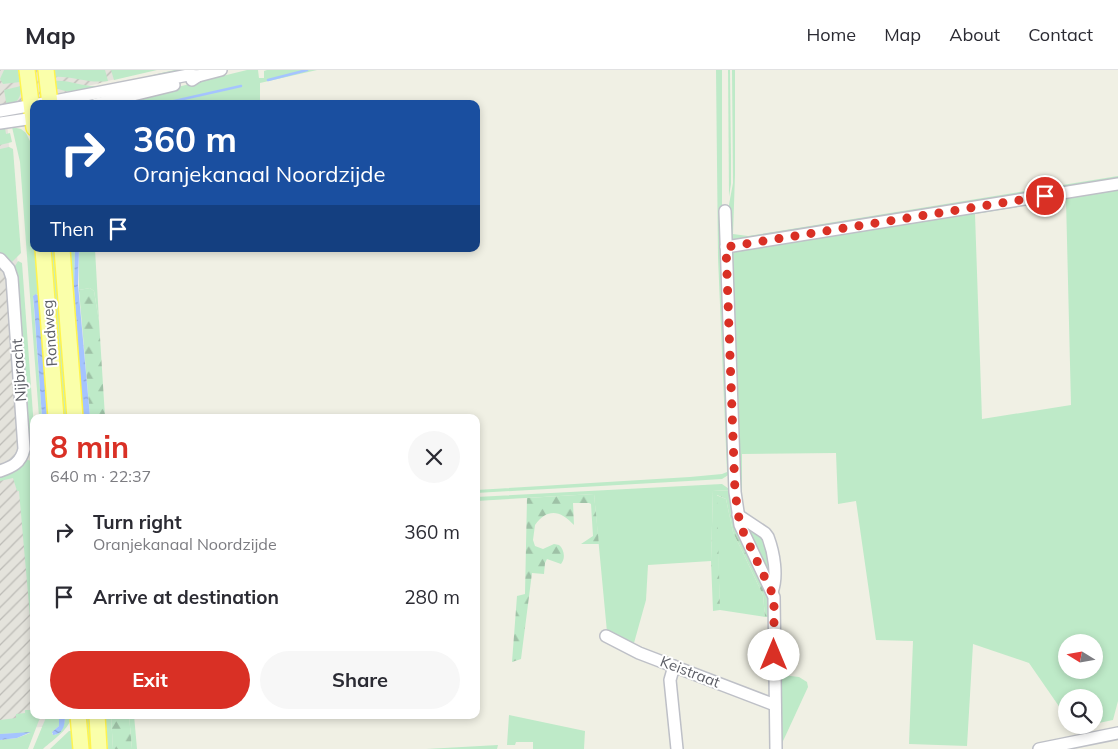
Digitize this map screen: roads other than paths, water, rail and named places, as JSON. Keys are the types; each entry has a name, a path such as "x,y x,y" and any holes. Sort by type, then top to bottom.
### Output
{"main road":[{"path":"27,70 35,100"},
{"path":"40,100 46,70"},
{"name":"Rondweg","path":"43,252 56,414"},
{"name":"Rondweg","path":"62,252 75,414"},
{"path":"78,719 81,749"},
{"path":"97,719 99,749"}],"street":[{"path":"112,100 190,81 198,76 221,70"},
{"path":"81,100 188,75 198,76"},
{"path":"0,111 30,110"},
{"path":"0,123 30,113"},
{"path":"726,247 1118,184"},
{"path":"725,211 735,492 738,514 746,538 772,592 774,604 776,749"},
{"name":"Nijbracht","path":"0,260 9,269 12,278 24,449 19,461 11,468 0,472"},
{"path":"738,514 768,537 775,569 772,592"},
{"name":"Keistraat","path":"606,636 639,653 775,706"},
{"path":"674,666 670,680 677,749"},
{"path":"1039,749 1118,733"}],"water":[{"path":"75,252 79,252 78,285 90,414 83,414 74,286"},
{"path":"36,294 39,296 47,414 42,414 33,296"},
{"path":"59,719 65,719 62,731 53,735 52,732 59,726"},
{"path":"31,732 17,738 0,740 0,734"}],"waterway":[{"path":"268,80 307,70"},
{"path":"179,100 241,86"}]}
